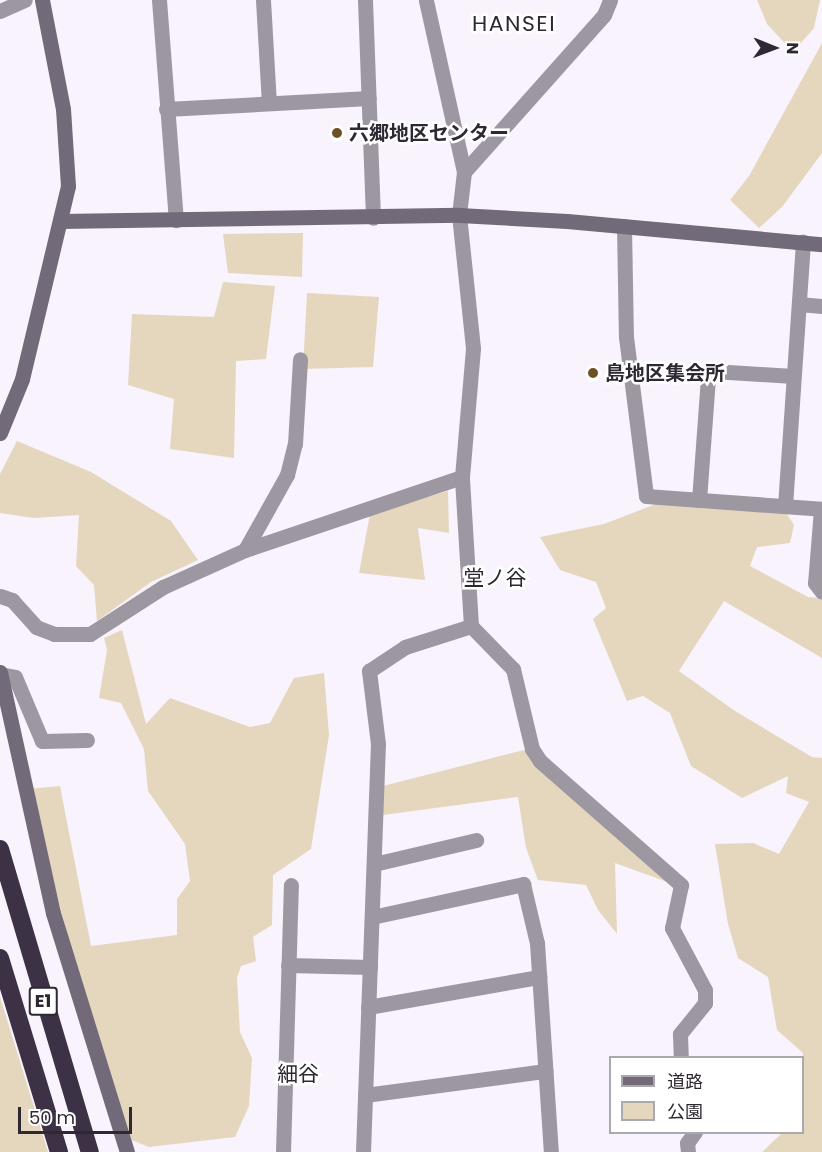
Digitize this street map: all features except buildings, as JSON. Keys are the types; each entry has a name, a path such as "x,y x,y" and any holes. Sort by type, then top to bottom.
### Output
{"highway":[{"name":"E1","path":"0,849 90,1152"},
{"name":"E1","path":"0,958 59,1152"}],"street":[{"path":"0,11 25,0"},
{"path":"159,0 176,220"},
{"path":"263,0 269,104"},
{"path":"365,0 373,218"},
{"path":"426,0 464,171 459,215 473,348 462,477 471,626 513,669 532,748 540,761 681,885 672,928 705,990 705,1003 680,1034 681,1056"},
{"path":"464,171 604,15 610,0"},
{"path":"0,433 22,379 68,186 67,139 45,1"},
{"path":"166,109 369,98"},
{"path":"60,221 459,215 822,243"},
{"path":"624,226 626,337 646,496 821,509 816,583 822,592"},
{"path":"785,506 802,242"},
{"path":"799,304 822,306"},
{"path":"244,550 287,474 295,444 300,359"},
{"path":"699,500 708,378 713,371 794,376"},
{"path":"0,596 12,600 36,627 54,634 90,634 163,587 244,550 462,477"},
{"path":"363,1152 378,744 369,671 405,647 471,626"},
{"path":"87,740 42,741 15,677 0,673 53,913 128,1150"},
{"path":"374,864 476,840"},
{"path":"284,1152 291,885"},
{"path":"372,917 523,885 537,943 551,1152"},
{"path":"288,964 370,967"},
{"path":"369,1007 539,977"},
{"path":"365,1095 545,1071"},
{"path":"688,1152 687,1143 693,1134"}],"green space":[{"path":"757,0 820,0 814,28 793,52 767,24"},
{"path":"822,43 822,153 782,207 759,228 730,200 749,176"},
{"path":"303,233 302,277 228,273 223,234"},
{"path":"223,282 275,286 266,359 236,361 234,458 170,449 174,399 128,385 132,314 214,317"},
{"path":"307,293 379,297 373,367 303,369"},
{"path":"17,441 91,472 171,521 198,560 151,582 97,621 94,585 76,566 79,515 34,518 0,513 0,474"},
{"path":"448,491 449,533 418,528 425,580 359,573 370,514"},
{"path":"656,504 786,513 794,525 790,543 757,547 750,566 808,597 822,598 822,658 724,601 679,671 735,711 812,757 822,758 822,1152 762,1152 781,1134 804,1134 804,1056 777,1030 768,977 738,958 728,924 715,844 753,843 779,854 809,802 786,793 788,776 742,798 691,766 670,713 643,696 627,701 593,619 606,608 596,582 560,570 540,537 604,524"},
{"path":"122,630 146,724 170,698 250,727 270,723 294,678 324,673 329,735 311,849 273,875 272,925 253,937 256,961 241,966 237,978 240,1032 252,1058 249,1106 235,1137 149,1147 129,1139 68,937 28,789 60,786 91,946 177,935 177,899 190,881 185,844 148,791 144,749 121,703 99,698 107,650 104,638"},
{"path":"524,750 553,773 670,883 615,863 617,934 598,910 586,885 538,880 526,848 518,797 383,815 383,786"},
{"path":"0,997 48,1152 0,1152"}],"place":[{"name":"六郷地区センター","path":"337,133"},
{"name":"島地区集会所","path":"593,373"}],"district":[{"name":"HANSEI","path":"514,24"},
{"name":"堂ノ谷","path":"495,578"},
{"name":"細谷","path":"298,1074"}]}
